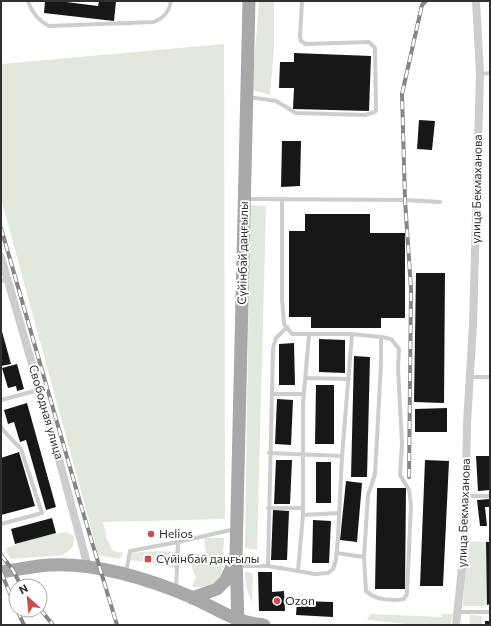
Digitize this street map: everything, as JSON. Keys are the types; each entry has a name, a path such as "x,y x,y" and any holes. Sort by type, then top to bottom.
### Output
{"main road":[{"name":"Сүйінбай даңғылы","path":"238,623 236,561 249,1"},
{"path":"192,598 217,589 226,580 236,561"},
{"path":"1,572 49,565 110,570 176,591 238,623 264,625"}],"street":[{"name":"улица Бекмаханова","path":"456,625 465,540 467,423 473,326 480,74 476,1"},
{"name":"Свободная улица","path":"1,257 4,280 40,390 88,567"}],"lane":[{"path":"28,1 39,21 49,26 154,22 166,15 172,1"},
{"path":"247,96 276,101 296,113 365,115 372,114 376,111 375,48 369,42 306,44 300,37 302,1"},
{"path":"480,74 490,73"},
{"path":"245,198 405,200 440,202"},
{"path":"282,199 282,299 284,324 287,328 292,334 352,334 381,337 391,339 399,349 398,368 402,444 400,475 409,490 411,505 408,588 404,599 396,600 372,597 366,591 364,557 368,495 375,474 381,337"},
{"path":"268,566 269,453 273,348 276,338 287,328"},
{"path":"236,561 315,574 328,573 333,569 336,553 352,334"},
{"path":"298,571 302,515 304,394 309,335"},
{"path":"470,377 490,377"},
{"path":"305,378 349,379"},
{"path":"1,400 40,390"},
{"path":"272,394 304,394"},
{"path":"1,426 2,429 22,449 42,513 1,524"},
{"path":"269,453 342,456"},
{"path":"466,496 490,496"},
{"path":"268,508 302,508"},
{"path":"302,515 339,513"},
{"path":"126,575 130,551 237,529"},
{"path":"176,591 178,542"},
{"path":"336,553 364,557"},
{"path":"458,612 490,612"}],"shaded area":[{"path":"259,1 274,1 274,48 270,95 252,90"},
{"path":"224,44 225,519 103,522 107,539 113,551 123,553 120,559 98,555 1,199 1,64"},
{"path":"250,205 266,206 257,550 245,548"},
{"path":"68,532 74,537 73,547 63,555 11,559 5,549 36,538"},
{"path":"204,538 224,538 222,573 214,583 202,587 194,587 192,586 196,577 192,569 190,552 206,555"},
{"path":"470,541 486,542 487,605 483,606 463,606 465,567"},
{"path":"159,551 178,552 177,569 153,563 128,560 130,553"},
{"path":"245,571 253,574 252,603 246,587"},
{"path":"370,614 442,617 442,614 453,614 450,625 415,625 367,620"},
{"path":"470,615 482,616 482,625 469,625"}],"building":[{"path":"45,1 58,1 98,6 99,1 116,1 114,21 44,13"},
{"path":"294,53 371,56 369,111 293,109 294,88 279,88 280,62 294,62"},
{"path":"419,120 435,121 432,150 417,149"},
{"path":"282,141 301,141 300,186 281,187"},
{"path":"305,214 370,214 370,233 405,233 405,318 381,318 381,328 311,328 311,317 289,317 289,231 305,231"},
{"path":"416,273 445,273 444,403 414,402"},
{"path":"1,328 11,364 1,366"},
{"path":"319,339 345,340 345,373 319,372"},
{"path":"294,343 295,385 279,385 279,344"},
{"path":"354,356 370,357 367,477 351,477"},
{"path":"17,364 24,389 17,391 16,386 8,388 2,368"},
{"path":"316,385 334,385 334,444 315,444"},
{"path":"277,399 293,400 291,445 275,444"},
{"path":"27,403 56,507 46,510 26,440 20,442 14,422 8,424 4,410"},
{"path":"447,408 447,432 415,432 415,409"},
{"path":"19,452 35,506 1,515 1,458"},
{"path":"476,456 490,456 490,490 478,491"},
{"path":"276,460 292,460 290,504 274,504"},
{"path":"425,460 449,461 443,586 420,586"},
{"path":"316,462 331,462 331,503 316,503"},
{"path":"346,481 362,483 357,542 340,540"},
{"path":"377,488 406,488 405,589 375,589"},
{"path":"490,499 490,507 485,507 487,526 480,526 477,500"},
{"path":"273,510 289,511 287,560 271,560"},
{"path":"52,518 56,533 15,544 11,529"},
{"path":"313,520 331,521 329,563 312,563"},
{"path":"486,542 490,542 490,604 487,605"},
{"path":"258,572 272,572 272,592 284,591 285,611 259,611"},
{"path":"297,601 333,602 333,617 296,615"},
{"path":"485,621 490,621 490,625 485,625"}],"railway":[{"path":"409,477 411,289 405,200 402,94 422,5 426,1"},
{"path":"1,228 117,625"},
{"path":"1,555 13,570 17,578"},
{"path":"1,572 8,589"},
{"path":"21,618 24,625"},
{"path":"47,618 53,625"}],"place":[{"name":"Helios","path":"151,534"},
{"name":"Сүйінбай даңғылы","path":"148,559"},
{"name":"Ozon","path":"277,601"}]}
